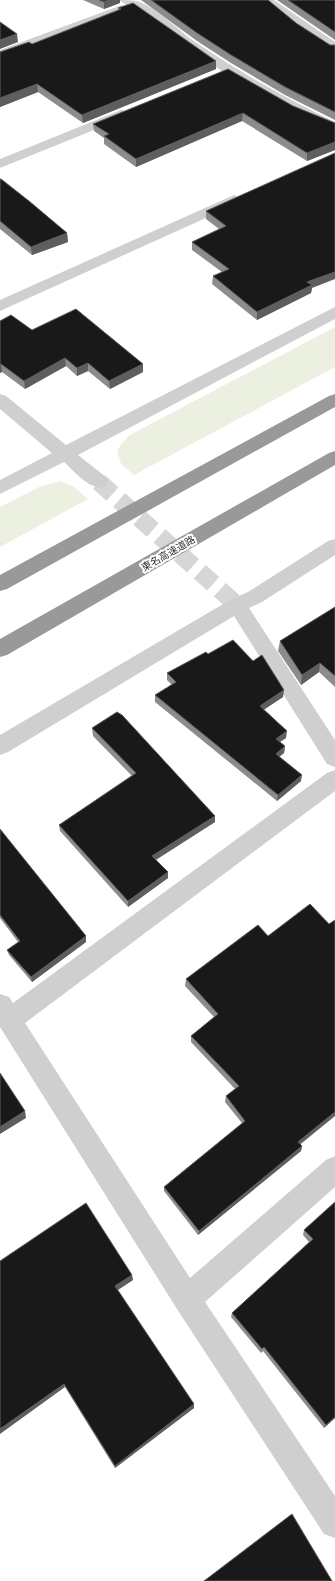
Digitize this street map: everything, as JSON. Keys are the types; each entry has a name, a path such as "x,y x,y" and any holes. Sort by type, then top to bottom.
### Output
{"highway":[{"path":"0,584 335,400"},
{"name":"東名高速道路","path":"0,649 335,457"}],"street":[{"path":"266,0 301,26 335,48"},
{"path":"0,56 130,2 157,18 190,44 230,69 335,127"},
{"path":"215,75 230,69"},
{"path":"0,164 136,108"},
{"path":"316,117 329,111"},
{"path":"0,306 250,193"},
{"path":"0,488 335,312"},
{"path":"0,400 99,482"},
{"path":"0,746 236,605 255,597 335,546"},
{"path":"236,605 335,758"},
{"path":"335,779 5,1013 187,1299 335,1524"},
{"path":"187,1299 335,1169"}],"green space":[{"path":"335,327 335,367 134,475 121,464 117,450 128,436"},
{"path":"60,481 74,487 88,499 0,547 0,507 39,487"}],"building":[{"path":"151,0 268,0 296,23 330,45 335,45 335,112 285,87 231,55"},
{"path":"288,0 335,0 335,32"},
{"path":"133,3 216,61 82,115 37,84 0,98 0,52 29,42 32,44"},
{"path":"0,22 17,34 0,40"},
{"path":"228,69 293,106 335,123 335,142 307,153 243,113 136,159 104,136 109,134 93,124"},
{"path":"335,153 335,272 307,282 312,285 257,312 213,276 229,269 192,242 226,226 206,211"},
{"path":"0,179 67,233 31,247 0,221"},
{"path":"76,309 143,364 109,381 88,363 77,368 65,358 24,381 0,364 0,321 11,315 32,330"},
{"path":"335,607 335,676 320,663 302,675 280,641"},
{"path":"233,640 253,661 262,655 284,690 260,706 287,731 276,739 285,746 276,754 302,775 278,795 155,695 176,682 167,673 206,652 208,654"},
{"path":"117,712 122,715 215,816 152,856 168,872 128,901 59,825 136,773 92,728"},
{"path":"0,829 86,936 31,977 7,950 20,941 0,915"},
{"path":"310,904 329,924 335,920 335,1112 298,1142 302,1146 199,1231 164,1187 245,1121 226,1096 239,1086 191,1036 218,1014 186,979 258,925 268,936"},
{"path":"0,1073 25,1111 0,1127"},
{"path":"335,1202 335,1417 326,1425 264,1347 262,1349 232,1313 313,1239 304,1230"},
{"path":"86,1203 132,1275 115,1286 194,1404 115,1466 64,1384 0,1429 0,1261"},
{"path":"292,1514 332,1581 204,1581"}],"tunnel":[{"path":"99,482 237,605"}]}
